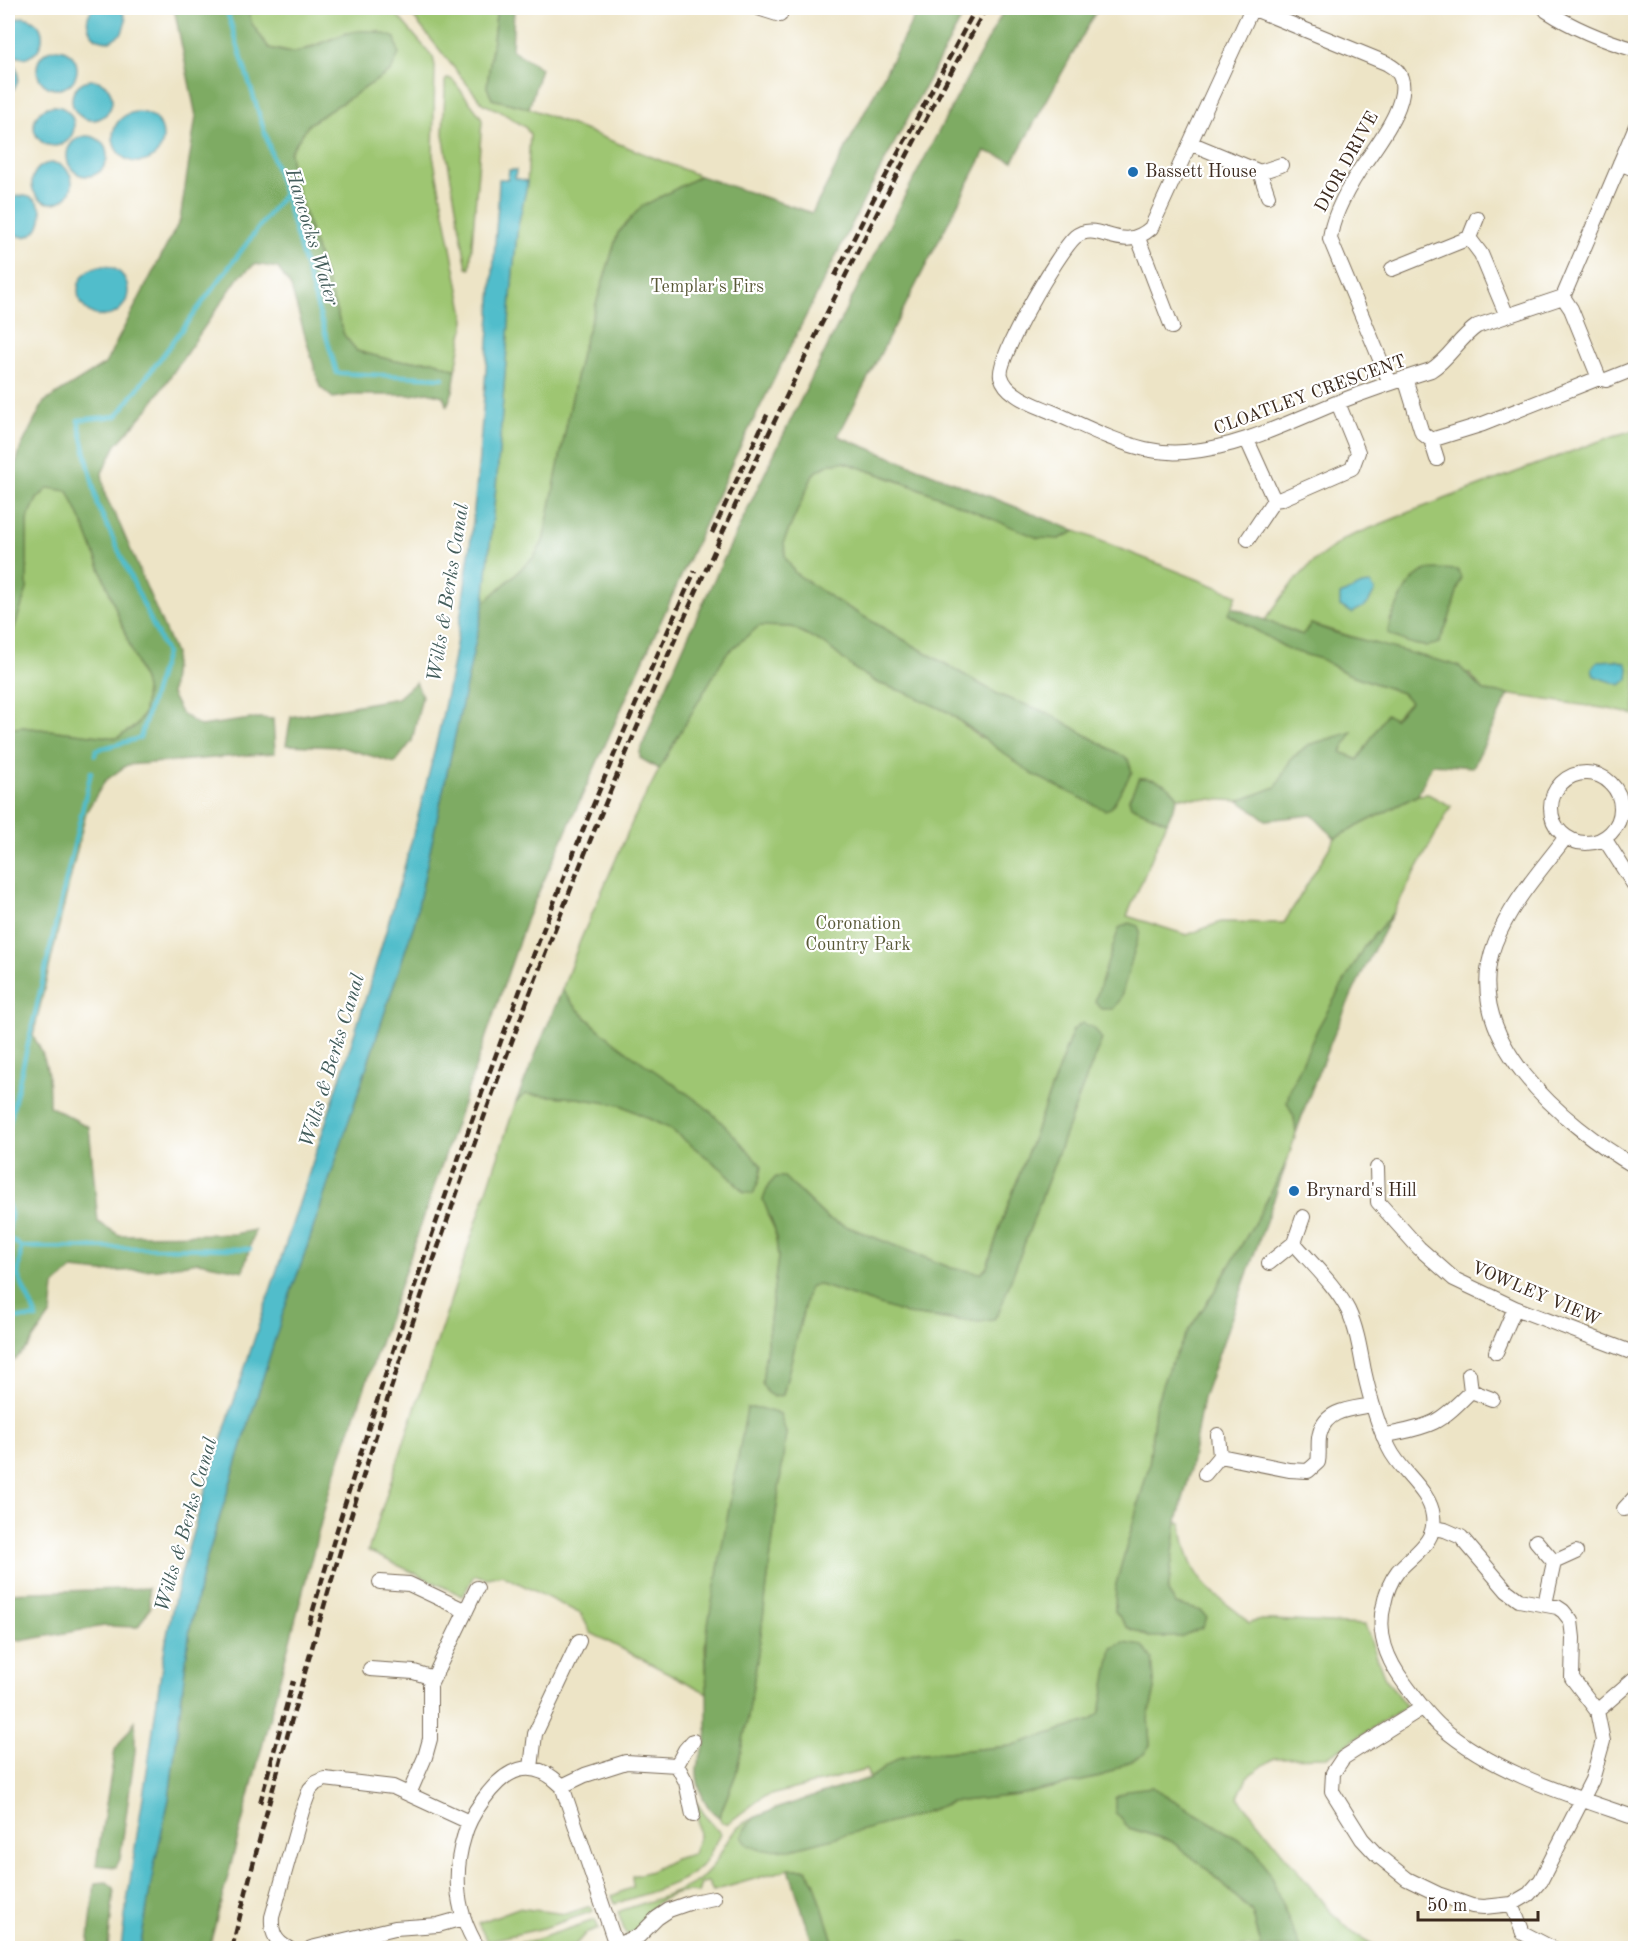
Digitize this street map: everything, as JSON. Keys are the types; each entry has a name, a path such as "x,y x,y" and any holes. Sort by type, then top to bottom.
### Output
{"street":[{"path":"758,8 780,15"},
{"path":"1172,327 1138,238 1151,228 1252,8"},
{"name":"DIOR DRIVE","path":"1252,8 1386,63 1397,70 1400,76 1402,83 1400,101 1388,130 1359,170 1335,219 1330,239 1390,383"},
{"path":"1545,8 1556,17 1635,50"},
{"path":"1635,126 1563,297 1571,309 1599,378 1606,381 1635,368"},
{"path":"1190,143 1260,172 1281,165"},
{"path":"1620,164 1635,170"},
{"path":"1260,172 1268,196"},
{"path":"1392,269 1469,238 1477,218"},
{"name":"CLOATLEY CRESCENT","path":"1138,238 1119,239 1095,231 1081,233 1070,243 1048,275 1013,338 1001,370 1004,381 1017,396 1120,442 1147,450 1183,453 1247,440 1390,383 1431,370 1438,366 1477,326 1563,297"},
{"path":"1469,238 1481,254 1507,316"},
{"path":"1405,378 1422,433 1431,440 1437,459"},
{"path":"1431,440 1483,424 1599,378"},
{"path":"1248,539 1274,500 1352,468 1358,452 1338,403"},
{"path":"1247,440 1274,500"},
{"path":"1588,772 1606,778 1614,785 1622,804 1618,824 1604,838 1585,843 1575,842 1566,837 1553,822 1551,812 1554,792 1568,777 1588,772"},
{"path":"1566,837 1514,907 1494,945 1488,982 1491,1012 1505,1047 1530,1082 1548,1101 1604,1148 1635,1167"},
{"path":"1604,838 1635,888"},
{"name":"VOWLEY VIEW","path":"1377,1168 1378,1202 1433,1262 1465,1285 1515,1308 1635,1354"},
{"path":"1269,1263 1294,1243 1303,1217"},
{"path":"1294,1243 1333,1289 1347,1310 1359,1340 1372,1405 1383,1436 1397,1463 1429,1501 1434,1517 1433,1528 1425,1545 1399,1570 1392,1580 1383,1605 1382,1638 1390,1660 1422,1708 1438,1724 1468,1747 1504,1767 1635,1818"},
{"path":"1496,1352 1515,1308"},
{"path":"1468,1374 1471,1391"},
{"path":"1383,1436 1420,1428 1435,1422 1471,1391"},
{"path":"1471,1391 1492,1399"},
{"path":"1220,1456 1308,1471 1318,1462 1320,1433 1329,1418 1335,1413 1372,1405"},
{"path":"1205,1474 1220,1456 1218,1435"},
{"path":"1624,1509 1635,1496"},
{"path":"1422,1708 1343,1758 1333,1773 1332,1791 1362,1839 1376,1854 1407,1879 1461,1903 1484,1907 1512,1904 1529,1894 1541,1880 1597,1769 1603,1741 1597,1711 1572,1678 1571,1622 1563,1611 1545,1604 1519,1600 1507,1591 1461,1537 1433,1528"},
{"path":"1536,1541 1554,1562"},
{"path":"1554,1562 1576,1552"},
{"path":"1545,1604 1554,1562"},
{"path":"380,1582 409,1584 466,1611"},
{"path":"409,1794 430,1739 429,1694 433,1678 477,1588"},
{"path":"531,1768 535,1734 579,1641"},
{"path":"370,1669 414,1672 433,1678"},
{"path":"1597,1711 1635,1677"},
{"path":"677,1765 693,1741"},
{"path":"562,1786 585,1775 626,1762 677,1765"},
{"path":"677,1765 686,1782 693,1815"},
{"path":"478,1948 464,1918 459,1898 459,1869 464,1836 477,1808 500,1780 517,1770 531,1768 544,1772 562,1786 617,1947 639,1936 657,1918 669,1910 692,1902 714,1898"},
{"path":"288,1948 275,1938 272,1932 272,1917 302,1811 310,1789 316,1783 324,1779 351,1784 386,1785 469,1822"},
{"path":"1512,1904 1523,1933 1552,1948"},
{"path":"311,1948 395,1928 438,1925 464,1918"}],"green space":[{"path":"174,8 247,8 252,24 269,48 287,52 311,48 355,31 380,33 395,38 399,54 391,71 309,124 290,152 293,177 344,335 357,351 395,361 433,361 456,370 453,391 447,406 443,396 427,392 411,395 350,395 333,398 320,387 291,287 278,268 255,264 238,278 148,409 116,445 102,473 105,495 175,654 171,694 181,713 200,726 259,718 273,719 275,753 127,765 105,781 86,812 33,1036 47,1069 49,1106 89,1127 98,1222 119,1235 234,1234 255,1230 243,1271 198,1262 158,1269 101,1272 73,1269 54,1286 51,1314 27,1348 8,1366 8,729 22,727 117,738 136,726 144,713 146,688 86,531 68,491 48,488 37,499 27,520 27,589 8,648 8,489 21,447 44,402 105,364 180,220 196,116"},
{"path":"247,8 391,8 433,57 435,66 433,156 465,320 456,370 433,361 395,361 357,351 344,335 293,177 290,152 309,124 391,71 379,31 346,33 295,53 269,48 252,24"},
{"path":"406,8 497,8 487,87 492,99 529,108 700,176 641,207 618,233 581,353 543,542 534,557 484,603 497,476 513,271 518,225 527,185 530,134 525,127 500,111 483,104"},
{"path":"497,8 514,8 512,50 541,68 529,108 492,99 487,87"},
{"name":"Templar's Firs","path":"919,8 967,8 867,194 734,459 527,918 330,1488 209,1948 140,1948 154,1866 169,1799 190,1628 203,1571 283,1313 414,924 484,603 534,557 543,542 581,353 618,233 641,207 700,176 812,213"},
{"path":"1005,8 1098,8 1013,161 985,151 838,436 1076,531 1059,539 1038,538 911,485 844,462 831,463 814,473 784,541 785,557 795,573 835,600 999,695 1048,713 1128,759 1132,772 1111,808 1105,810 1032,774 948,712 907,693 878,683 856,670 825,644 792,627 759,626 726,654 659,769 640,758 640,752 705,600 831,338"},
{"path":"448,78 453,80 482,121 470,269 467,268 443,134 445,81"},
{"path":"1635,430 1635,715 1609,709 1484,691 1470,674 1311,624 1303,635 1265,620 1291,585 1314,561 1344,539 1613,436","holes":["1461,578 1439,643 1388,633 1390,620 1408,585"]},
{"name":"Coronation Country Park","path":"844,462 1059,539 1076,531 1237,595 1229,615 1290,650 1321,659 1346,673 1402,693 1410,702 1393,719 1386,715 1358,760 1341,752 1351,733 1308,745 1291,759 1276,787 1239,801 1178,797 1161,783 1140,778 1129,799 1131,806 1167,822 1127,916 1187,935 1221,922 1284,923 1335,838 1418,795 1428,794 1451,806 1393,913 1364,947 1318,1028 1290,1090 1287,1102 1294,1117 1296,1133 1287,1162 1216,1289 1187,1333 1166,1374 1155,1407 1149,1466 1116,1584 1115,1611 1127,1627 1149,1637 1201,1611 1176,1604 1168,1592 1177,1521 1182,1524 1187,1550 1197,1575 1214,1594 1249,1623 1274,1620 1365,1625 1384,1676 1406,1707 1327,1757 1274,1758 1247,1777 1238,1797 1329,1910 1353,1933 1379,1948 1300,1948 1271,1877 1256,1850 1152,1787 1129,1828 1171,1841 1206,1868 1252,1912 1262,1948 995,1948 963,1943 937,1948 835,1948 814,1881 806,1869 789,1869 713,1891 708,1882 701,1883 698,1893 676,1894 662,1900 650,1910 636,1930 626,1935 618,1912 674,1893 704,1876 711,1869 736,1829 754,1818 745,1829 912,1817 951,1802 1018,1795 1100,1777 1150,1745 1148,1718 1155,1689 1100,1712 1093,1720 1011,1746 913,1755 899,1758 870,1778 866,1770 763,1797 727,1824 722,1823 719,1817 736,1774 761,1634 786,1433 780,1414 705,1645 707,1693 591,1633 581,1614 502,1575 488,1578 474,1575 463,1596 368,1551 516,1102 525,1094 577,1098 621,1105 670,1129 722,1169 744,1192 753,1194 759,1180 762,1166 601,1031 570,1002 562,990 580,941 634,818 673,743 726,654 759,626 792,627 825,644 856,670 877,683 907,693 948,712 979,737 1132,772 1127,759 1048,713 999,695 835,600 795,573 785,557 784,541 814,473 831,463","holes":["1073,1030 1102,1039 999,1312 993,1320 948,1320 925,1316 881,1305 817,1284 809,1287 783,1395 762,1383 778,1257 775,1230 768,1216 797,1189 828,1219 951,1268 981,1274 987,1267"]},
{"path":"49,487 68,491 86,531 146,688 144,713 136,726 117,738 22,727 8,729 8,648 27,589 27,520 37,499"},
{"path":"1427,570 1458,570 1461,578 1439,643 1426,646 1413,644 1388,633 1397,606 1413,579"},
{"path":"1232,607 1302,635 1311,624 1336,633 1459,666 1484,691 1509,694 1473,767 1432,764 1418,795 1335,838 1312,815 1266,820 1239,801 1276,787 1291,759 1308,745 1352,732 1341,752 1358,760 1386,714 1394,719 1410,702 1402,693 1346,673 1321,659 1290,650 1228,614"},
{"path":"416,682 422,696 412,741 395,763 341,747 286,745 291,717 398,698"},
{"path":"1139,778 1161,782 1178,797 1167,822 1131,806 1129,799"},
{"path":"1393,913 1340,1021 1296,1133 1294,1117 1287,1102 1290,1090 1318,1028 1364,947"},
{"path":"1129,923 1138,926 1140,932 1120,1000 1113,1009 1101,1009 1095,1001 1119,928"},
{"path":"562,990 592,1023 610,1038 704,1106 727,1127 762,1166 753,1194 744,1192 722,1169 670,1129 621,1105 577,1098 525,1094 516,1102"},
{"path":"1082,1023 1094,1028 1102,1039 999,1312 993,1320 979,1322 907,1314 817,1284 809,1287 783,1395 774,1397 767,1393 762,1383 778,1257 775,1230 763,1200 768,1186 776,1177 784,1177 828,1219 951,1268 981,1273 987,1267 1073,1030"},
{"path":"1287,1162 1203,1398 1188,1481 1177,1521 1168,1592 1176,1604 1201,1611 1207,1618 1203,1627 1180,1637 1149,1637 1127,1627 1115,1611 1116,1584 1149,1466 1155,1407 1166,1374 1187,1333 1216,1289"},
{"path":"747,1408 759,1408 780,1414 786,1433 761,1634 748,1717 736,1774 719,1817 714,1814 703,1798 697,1770 706,1739 708,1624"},
{"path":"148,1588 150,1608 138,1627 104,1626 20,1641 8,1638 8,1593"},
{"path":"1124,1643 1143,1646 1152,1659 1155,1689 1148,1718 1150,1745 1144,1754 1100,1777 1018,1795 951,1802 912,1817 792,1849 761,1850 748,1845 742,1837 754,1818 870,1778 899,1758 1011,1746 1092,1720 1100,1712 1112,1648"},
{"path":"135,1721 135,1751 120,1859 116,1867 96,1865 115,1750"},
{"path":"1152,1787 1256,1850 1271,1877 1300,1948 1262,1948 1252,1912 1206,1868 1171,1841 1129,1828 1115,1812 1115,1798 1128,1790"},
{"path":"697,1803 720,1833 704,1862 683,1879 615,1904 612,1896 633,1887 632,1876 693,1854 699,1837"},
{"path":"789,1869 806,1869 814,1881 835,1948 814,1948"},
{"path":"107,1882 114,1888 108,1948 88,1948 95,1883"},
{"path":"591,1906 593,1911 544,1928 487,1941 478,1923 518,1908 566,1914"},
{"path":"595,1920 599,1929 585,1934 576,1944 565,1948 503,1948 508,1945 534,1940"},
{"path":"963,1943 995,1948 937,1948"}],"water":[{"path":"93,8 121,8 126,20 122,33 110,41 93,35 88,19"},
{"path":"23,17 34,21 40,28 42,37 35,53 28,57 18,57 8,51 8,23"},
{"path":"57,49 65,50 71,55 76,61 76,77 71,83 65,88 57,89 49,88 43,83 38,77 37,69 38,61 43,55 49,50"},
{"path":"8,59 16,67 18,77 8,95"},
{"path":"92,80 100,81 106,86 111,92 111,108 106,114 100,119 92,120 84,119 78,114 73,108 72,100 73,92 78,86 84,81"},
{"path":"54,106 62,107 68,112 73,118 73,134 68,140 62,145 54,146 46,145 40,140 35,134 34,126 35,118 40,112 46,107"},
{"path":"143,112 156,119 162,127 162,147 156,155 148,161 133,162 120,155 114,147 113,132 120,119 128,113"},
{"path":"87,136 95,137 101,142 106,148 106,164 101,170 95,175 87,176 79,175 73,170 68,164 67,156 68,148 73,142 79,137"},
{"path":"52,163 60,164 66,169 71,175 71,191 66,197 60,202 52,203 44,202 38,197 33,191 32,183 33,175 38,169 44,164"},
{"path":"509,170 516,170 515,178 527,181 527,185 518,225 513,271 497,476 484,603 414,924 283,1313 203,1571 190,1628 169,1799 154,1866 140,1948 121,1948 162,1668 176,1593 223,1436 375,968 418,817 437,740 451,674 471,540 499,179 508,179"},
{"path":"17,196 30,197 38,203 41,212 41,222 29,236 20,236 8,230 8,202"},
{"path":"108,266 121,273 127,281 127,301 121,309 113,315 98,316 85,309 79,301 78,286 85,273 93,267"},
{"path":"1371,584 1375,591 1367,605 1352,613 1340,606 1340,595 1362,585"},
{"path":"1616,660 1626,663 1629,670 1628,679 1621,685 1594,676 1592,668 1599,661"}],"waterway":[{"name":"Hancocks Water","path":"226,8 337,373 443,378"},
{"path":"95,755 96,750 140,738 166,653 98,506 78,420 117,416 284,194"},
{"path":"8,1130 91,772"},
{"path":"8,1205 11,1214 8,1237 21,1247 18,1276 37,1318 8,1318"},
{"path":"21,1247 250,1249"}],"railway":[{"path":"835,276 976,8"},
{"path":"232,1948 299,1695 373,1445 455,1197 546,953 644,712 750,474 864,239 986,8"},
{"path":"712,533 768,413"},
{"path":"309,1624 392,1356 483,1090 584,828 695,571"},
{"path":"260,1803 293,1681"}],"place":[{"name":"Bassett House","path":"1133,172"},
{"name":"Brynard's Hill","path":"1294,1191"}],"water label":[{"name":"Wilts & Berks Canal","path":"449,593"},
{"name":"Wilts & Berks Canal","path":"333,1061"},
{"name":"Wilts & Berks Canal","path":"187,1525"}]}
